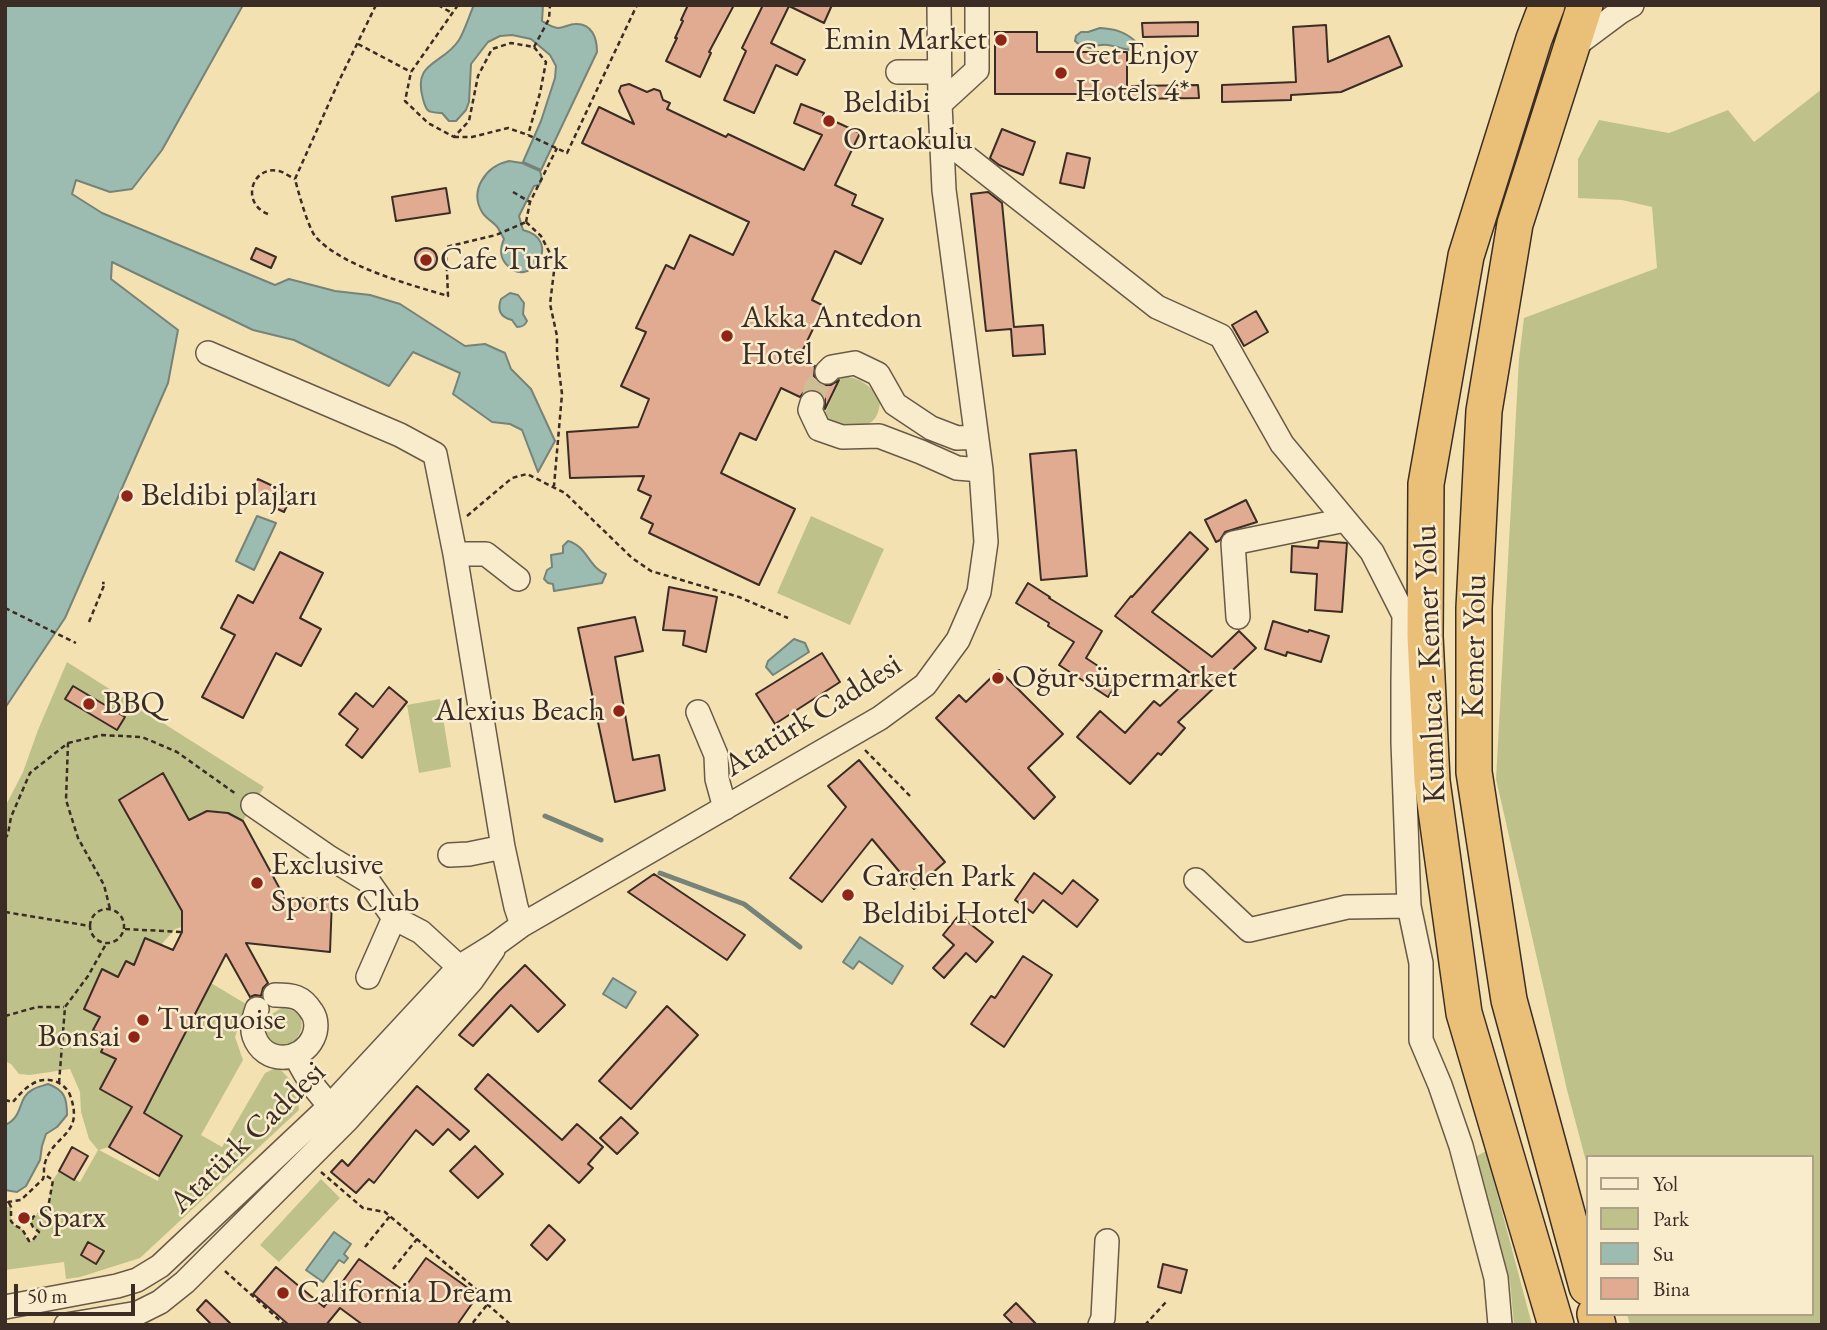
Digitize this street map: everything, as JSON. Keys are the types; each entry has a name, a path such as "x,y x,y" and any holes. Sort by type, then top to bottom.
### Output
{"highway":[{"name":"Kumluca - Kemer Yolu","path":"1547,5 1466,256 1426,484 1425,636 1432,781 1464,1013 1556,1325"},
{"name":"Kemer Yolu","path":"1585,5 1515,224 1484,411 1474,608 1474,772 1509,1000 1586,1283"}],"street":[{"name":"Atatürk Caddesi","path":"66,1325 138,1313 160,1302 185,1282 466,973 496,944 522,925 880,718 925,685 958,640 979,592 986,542 981,470 944,190 939,5"},
{"path":"940,104 977,70 977,5"},
{"path":"1573,47 1632,5"},
{"path":"898,72 939,72"},
{"path":"942,138 1157,307 1221,336 1282,444 1372,552 1404,615 1403,742 1409,906 1421,963 1421,1040 1461,1146 1496,1278 1500,1325"},
{"path":"208,353 400,435 435,454 455,554 503,846 522,925"},
{"path":"827,372 832,367 855,363 878,374 895,404 931,428 957,438 976,436"},
{"path":"812,403 810,410 819,429 842,437 879,436 957,468 981,470"},
{"path":"1238,617 1233,543 1345,520"},
{"path":"455,554 486,554 518,579"},
{"path":"1403,681 1425,636"},
{"path":"698,712 716,755 717,779 725,808"},
{"path":"253,805 368,881 394,918 421,932 466,973"},
{"path":"450,855 470,855 503,846"},
{"path":"1196,880 1249,930 1347,907 1409,906"},
{"path":"368,977 394,918"},
{"path":"291,995 306,1002 315,1016 316,1032 309,1046 296,1056 273,1056 261,1048 254,1036 253,1022 266,1002 291,995"},
{"path":"296,1056 306,1077 339,1113"},
{"name":"Atatürk Caddesi","path":"5,1307 137,1280 160,1266 339,1113"},
{"path":"1100,1325 1103,1318 1107,1241"}],"path":[{"path":"376,5 295,179 314,234 337,255 398,281 449,296 446,247 496,235 526,222"},
{"path":"438,5 452,13"},
{"path":"458,5 411,72 405,101 428,123 454,137 472,137 508,128 567,153 637,5"},
{"path":"534,47 549,19 550,5"},
{"path":"357,43 411,72"},
{"path":"454,137 469,121 478,76 492,49 510,43 534,47 545,62 540,93 528,135"},
{"path":"526,222 530,202 557,148"},
{"path":"268,214 262,212 254,203 251,195 253,183 263,173 279,171 295,179"},
{"path":"513,192 530,202"},
{"path":"526,222 541,236 555,264 550,304 558,336 557,355 562,394 554,488"},
{"path":"450,530 512,478 527,474 565,493 632,558 651,570 738,597 788,618"},
{"path":"89,622 105,583 102,583"},
{"path":"5,608 76,643"},
{"path":"5,839 11,817 30,773 68,743 102,735 142,737 177,752 253,805"},
{"path":"850,736 909,796"},
{"path":"68,743 66,800 78,838 104,885 110,909"},
{"path":"110,909 124,920 125,929 118,940 106,944 94,938 90,926 93,917 100,911 110,909"},
{"path":"5,912 90,926"},
{"path":"125,929 182,932"},
{"path":"59,1083 65,1007 88,976 106,944"},
{"path":"5,1016 37,1007 65,1007"},
{"path":"5,1100 13,1102 25,1089 36,1082 47,1080 68,1089 73,1104 73,1124 44,1163 45,1175 21,1200 6,1201"},
{"path":"318,1169 363,1208 385,1212 490,1301 471,1325"},
{"path":"6,1201 11,1207 11,1222 22,1229 26,1238 32,1241 39,1232 31,1223 33,1217 48,1208 53,1180 45,1175"},
{"path":"365,1247 390,1216"},
{"path":"393,1269 417,1239"},
{"path":"221,1266 285,1325"},
{"path":"1145,1325 1166,1302"},
{"path":"487,1304 511,1325"}],"green space":[{"path":"1822,89 1822,1325 1630,1325 1628,1316 1813,1316 1813,1155 1586,1155 1586,1161 1567,1090 1496,779 1519,359 1524,318 1657,268 1652,207 1622,200 1578,198 1578,159 1599,120 1669,133 1728,110 1754,142"},
{"path":"842,376 863,382 880,397 876,417 870,423 846,427 826,423 824,415"},
{"path":"811,516 884,549 850,625 777,593"},
{"path":"67,662 264,787 243,821 216,811 189,820 163,773 182,927 175,929 161,945 145,938 144,969 126,961 118,977 102,970 84,1009 100,1017 94,1030 108,1037 101,1052 116,1059 132,1107 109,1147 99,1150 158,1181 182,1136 144,1113 211,983 246,1004 235,1037 243,1060 201,1135 222,1147 265,1073 278,1067 297,1087 299,1110 140,1258 66,1279 64,1262 5,1270 5,1207 11,1207 11,1222 22,1229 28,1241 32,1241 39,1232 31,1223 33,1217 48,1208 53,1180 59,1171 80,1182 98,1150 89,1139 81,1112 80,1092 70,1069 19,1074 5,1061 5,807 23,772"},
{"path":"440,699 451,767 419,773 407,705"},
{"path":"290,1006 299,1011 302,1024 297,1038 282,1048 261,1037 262,1020 283,1007"},
{"path":"1486,1151 1532,1325 1514,1325 1510,1282 1475,1157"},
{"path":"321,1179 340,1198 279,1262 260,1245"}],"water":[{"path":"5,5 243,5 162,150 132,189 110,192 76,180 72,194 102,213 275,285 289,279 335,291 370,295 400,304 465,346 485,344 505,353 511,369 531,389 555,441 538,472 522,430 510,424 492,422 453,394 460,373 413,352 389,386 294,340 253,330 112,262 111,279 178,330 168,383 65,618 5,708"},
{"path":"474,5 543,5 542,21 558,28 581,24 595,37 597,52 541,170 523,162 541,121 555,78 556,66 550,55 531,39 512,35 500,36 488,42 471,64 469,102 456,121 449,121 442,113 427,110 421,87 425,70 459,40"},
{"path":"1100,28 1127,35 1135,41 1134,48 1132,50 1102,45 1090,48 1082,47 1075,41 1081,32"},
{"path":"509,161 540,171 542,179 539,185 534,186 519,216 523,230 535,235 541,243 542,253 532,268 524,272 515,271 506,264 501,252 504,239 478,204 477,195 482,180 493,168"},
{"path":"510,293 518,295 524,303 523,314 527,321 522,326 517,327 500,312 501,299"},
{"path":"257,516 276,523 254,570 236,561"},
{"path":"568,541 580,547 596,567 606,574 602,583 554,591 553,584 544,579 547,570 552,567 551,555 563,553 563,546"},
{"path":"794,639 805,643 809,652 773,675 766,667 768,661"},
{"path":"860,937 903,966 892,984 859,961 853,969 843,962"},
{"path":"613,978 636,992 626,1008 603,994"},
{"path":"48,1084 64,1096 67,1115 57,1127 46,1134 40,1160 26,1186 17,1192 5,1190 5,1125 18,1113 27,1093"},
{"path":"334,1232 351,1244 344,1254 348,1258 344,1263 339,1260 323,1282 306,1270"}],"building":[{"path":"688,5 734,5 709,52 711,53 700,77 666,61"},
{"path":"763,5 832,5 824,23 789,6 771,43 805,60 797,75 776,65 754,113 724,100 746,51 742,48"},
{"path":"1198,22 1198,36 1143,37 1142,23"},
{"path":"1326,25 1328,62 1389,36 1402,66 1341,92 1291,95 1291,100 1222,102 1222,85 1296,82 1293,27"},
{"name":"Get Enjoy Hotels 4*","path":"995,32 1037,32 1037,52 1127,52 1127,94 995,94"},
{"name":"Akka Antedon Hotel","path":"629,84 647,92 654,89 660,91 663,100 670,103 667,109 804,170 822,135 794,123 801,104 824,113 823,116 860,133 835,185 856,195 852,205 883,219 861,264 835,251 812,300 824,306 799,358 815,366 814,376 823,385 831,385 839,380 825,409 825,399 822,393 816,390 808,390 800,397 781,388 756,440 740,433 721,473 795,509 759,585 649,533 653,524 641,518 651,496 638,490 644,476 570,478 567,432 638,427 649,399 621,386 646,332 636,328 666,265 674,269 690,235 733,255 749,222 582,143 599,107 634,124 619,91 621,86"},
{"path":"1198,85 1199,98 1132,99 1132,86"},
{"path":"1002,129 1035,142 1023,175 999,165 990,158"},
{"path":"1067,153 1090,158 1084,188 1060,183"},
{"path":"446,188 450,213 396,221 392,197"},
{"path":"988,192 1002,203 1014,327 1043,325 1045,354 1013,356 1011,329 986,331 971,194"},
{"path":"256,248 276,257 271,268 251,259"},
{"name":"Cafe Turk","path":"422,248 430,248 437,255 437,263 430,270 422,270 415,263 415,255"},
{"path":"1256,311 1268,332 1244,346 1232,325"},
{"path":"1076,450 1087,576 1041,580 1030,454"},
{"path":"258,479 292,495 284,512 250,496"},
{"path":"1246,500 1257,522 1225,532 1216,542 1205,520"},
{"path":"1190,532 1208,549 1152,612 1212,657 1239,631 1256,648 1178,722 1185,728 1130,784 1077,737 1100,711 1125,733 1154,701 1160,706 1193,675 1115,616"},
{"path":"1319,541 1347,543 1342,612 1315,610 1317,574 1291,572 1292,546 1318,548"},
{"path":"280,552 323,573 300,618 321,629 301,666 276,653 243,718 202,697 235,635 221,628 238,595 253,603"},
{"path":"1028,583 1102,631 1086,658 1119,680 1108,697 1059,665 1074,642 1016,603"},
{"path":"669,587 717,597 706,652 683,645 685,631 663,630"},
{"path":"635,617 643,651 615,657 633,760 659,755 665,790 615,802 578,628"},
{"path":"1273,621 1329,636 1321,662 1265,649"},
{"path":"822,653 840,682 775,724 756,694"},
{"path":"999,670 1063,734 1028,768 1055,797 1034,819 936,718 959,695 966,702"},
{"path":"73,686 125,717 117,730 65,699"},
{"path":"389,687 407,702 362,758 346,745 358,729 339,714 356,693 373,707"},
{"path":"859,760 945,862 914,889 872,839 822,902 790,878 846,807 828,786"},
{"path":"163,773 189,820 207,811 228,813 243,821 281,891 285,891 284,898 332,899 330,952 246,943 268,983 261,996 250,997 226,954 144,1113 182,1136 159,1176 109,1147 132,1107 100,1089 116,1059 101,1052 108,1037 93,1030 100,1017 84,1009 102,969 118,977 126,961 134,965 145,938 173,950 182,932 182,911 119,800"},
{"path":"1034,873 1062,894 1073,880 1098,900 1077,927 1043,900 1033,913 1015,900"},
{"path":"654,874 745,935 727,960 628,892"},
{"path":"959,915 993,942 976,962 966,953 944,978 933,968 954,945 943,935"},
{"path":"1023,956 1052,975 1004,1047 971,1024 991,996 995,998"},
{"path":"525,965 565,1005 538,1032 511,1005 473,1046 459,1035"},
{"path":"667,1006 698,1035 631,1109 599,1081"},
{"path":"488,1074 562,1140 577,1124 603,1147 588,1164 593,1168 579,1183 475,1089"},
{"path":"417,1086 469,1131 460,1140 448,1129 433,1145 416,1130 374,1183 369,1179 356,1193 331,1172 342,1160 348,1166"},
{"path":"621,1117 638,1133 617,1154 600,1138"},
{"path":"475,1146 503,1174 478,1198 450,1171"},
{"path":"72,1147 88,1156 74,1180 59,1171"},
{"path":"549,1225 565,1240 547,1260 531,1245"},
{"path":"88,1242 104,1251 96,1264 81,1255"},
{"path":"426,1258 478,1295 457,1325 363,1325 340,1308 326,1325 289,1325 253,1294 276,1267 324,1307 359,1259 403,1290"},
{"path":"1163,1264 1187,1270 1181,1293 1158,1287"},
{"path":"206,1300 232,1325 212,1325 197,1310"},
{"path":"1016,1303 1037,1325 1014,1325 1004,1315"}],"waterway":[{"path":"545,816 601,840"},
{"path":"660,873 744,904 800,947"}],"tunnel":[{"path":"812,403 816,387 827,372"}],"place":[{"name":"Emin Market","path":"1001,40"},
{"name":"Get Enjoy Hotels 4*","path":"1061,73"},
{"name":"Beldibi Ortaokulu","path":"829,121"},
{"name":"Cafe Turk","path":"426,260"},
{"name":"Akka Antedon Hotel","path":"727,336"},
{"name":"Beldibi plajları","path":"127,496"},
{"name":"Oğur süpermarket","path":"998,678"},
{"name":"BBQ","path":"89,704"},
{"name":"Alexius Beach","path":"619,711"},
{"name":"Exclusive Sports Club","path":"257,883"},
{"name":"Garden Park Beldibi Hotel","path":"848,895"},
{"name":"Turquoise","path":"143,1020"},
{"name":"Bonsai","path":"134,1037"},
{"name":"Sparx","path":"24,1218"},
{"name":"California Dream","path":"283,1293"}]}
